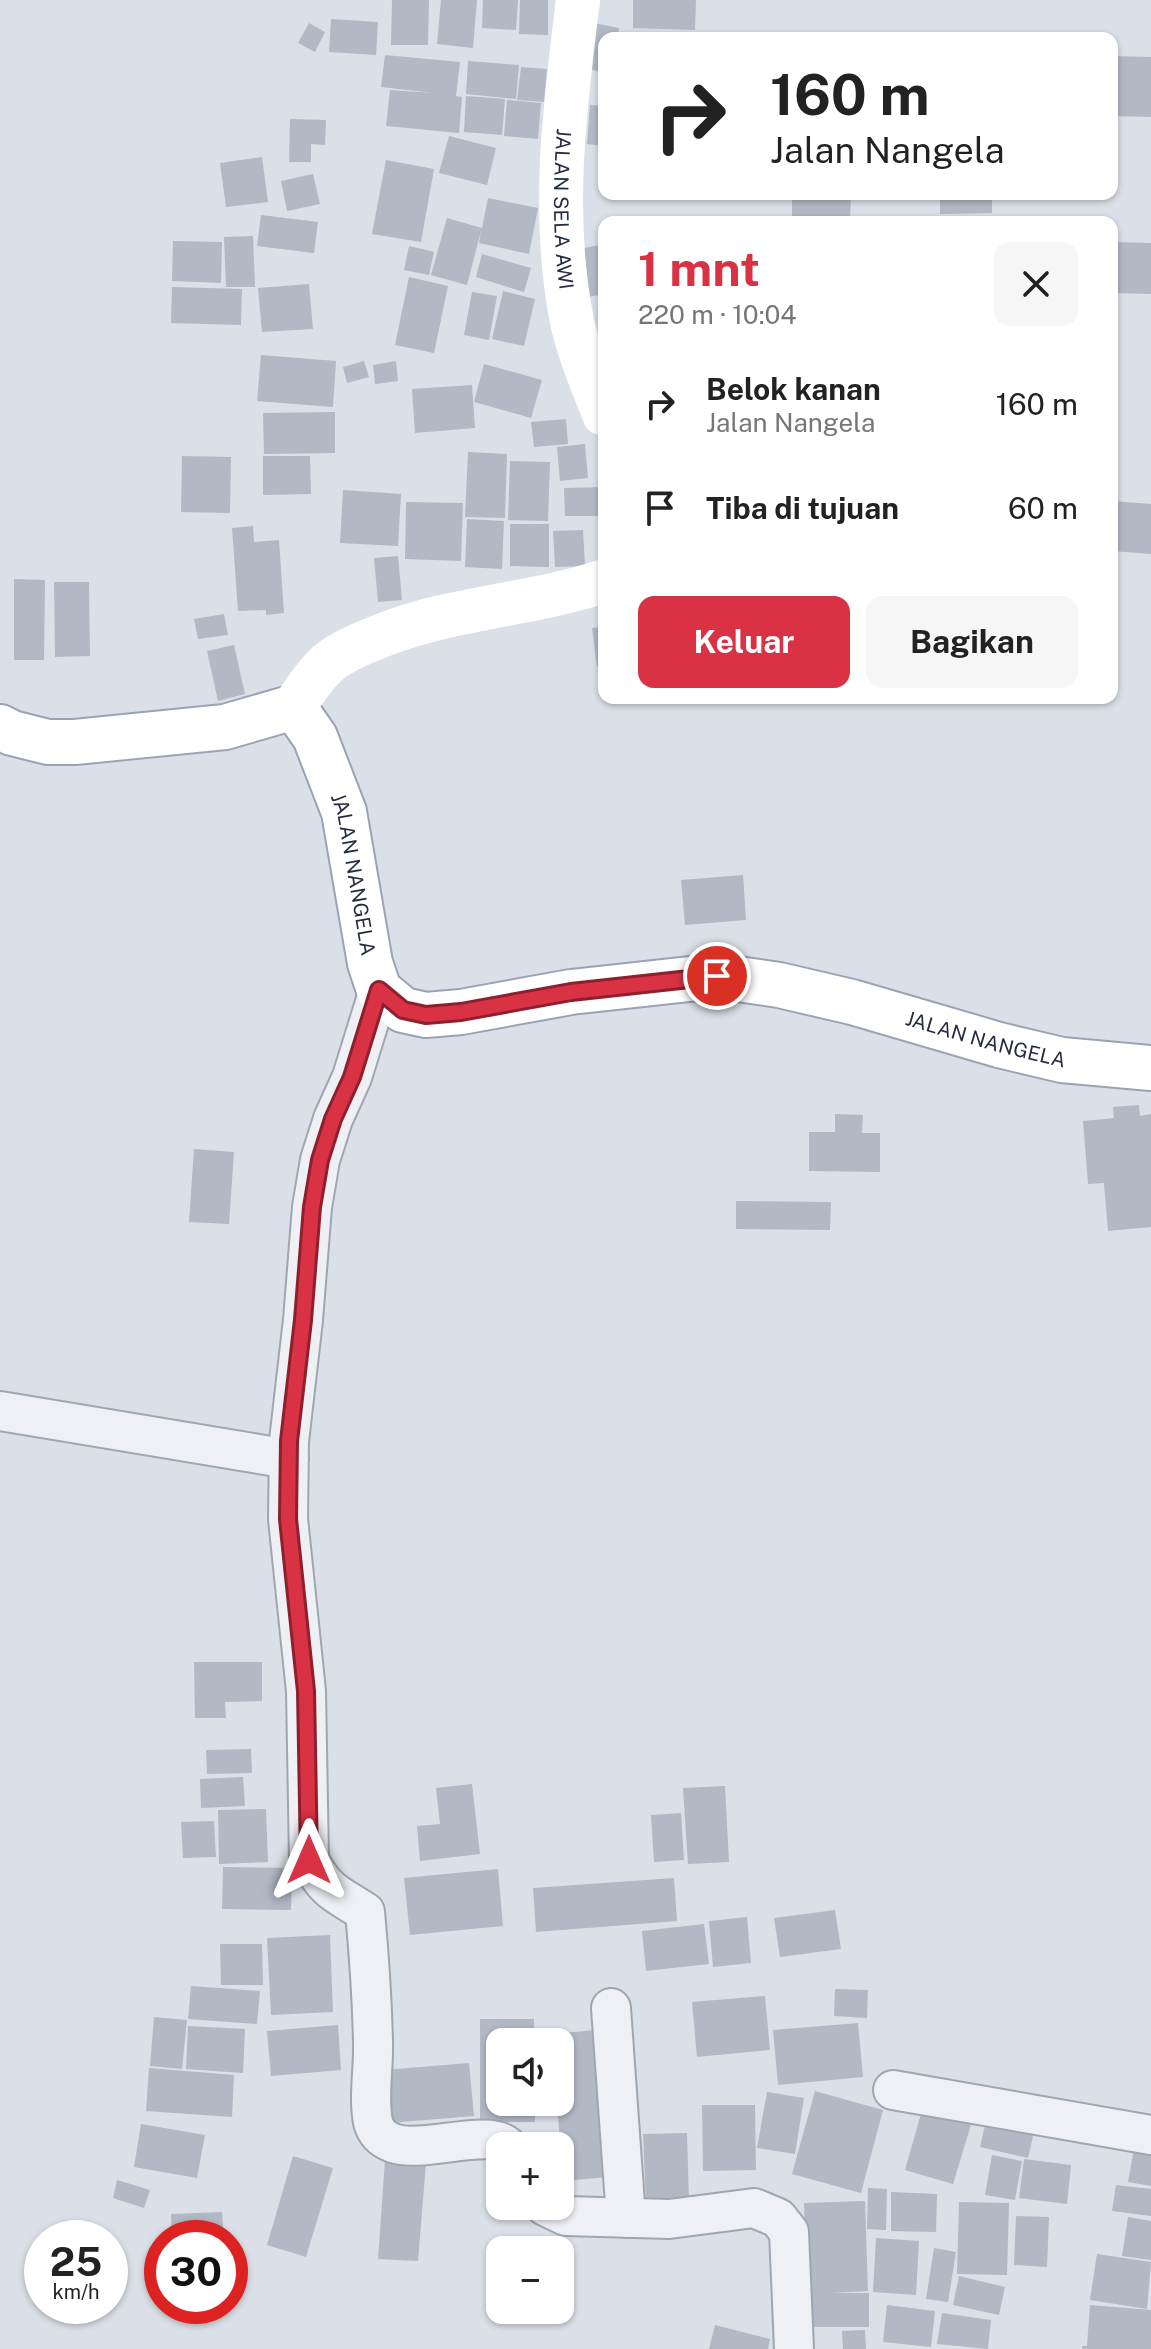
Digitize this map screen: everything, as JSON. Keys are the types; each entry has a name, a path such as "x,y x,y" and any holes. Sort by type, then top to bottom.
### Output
{"main road":[{"name":"JALAN SELA AWI","path":"578,0 564,112 559,204 571,318 598,397"},
{"path":"0,727 48,742 75,742 225,727 294,707 312,680 330,662 354,646 425,620 598,583"},
{"name":"JALAN NANGELA","path":"294,707 315,737 344,812 370,963 379,990 403,1010 426,1015 461,1012 571,992 717,976 779,985 852,1002 1062,1060 1151,1068"}],"street":[{"path":"379,990 352,1077 333,1119 320,1160 312,1207 289,1459 288,1519 306,1691 309,1860 319,1878 336,1896 365,1912 373,2042 374,2124 379,2136 395,2145 486,2140"},
{"path":"0,1411 289,1459"},
{"path":"611,2008 626,2218"},
{"path":"893,2090 1151,2135"},
{"path":"574,2216 669,2219 754,2208 778,2218 789,2232 794,2349"}],"building":[{"path":"392,0 429,0 428,45 391,45"},
{"path":"441,0 477,0 473,48 437,44"},
{"path":"483,0 518,0 516,30 482,28"},
{"path":"520,0 548,0 548,35 519,34"},
{"path":"633,0 696,0 695,30 633,28"},
{"path":"331,19 378,22 376,55 329,52"},
{"path":"589,22 619,28 618,32 598,32 598,71 581,68"},
{"path":"309,23 325,32 315,52 298,43"},
{"path":"385,55 460,62 456,96 462,97 459,133 386,126 390,90 434,93 381,87"},
{"path":"1118,56 1151,57 1151,117 1118,116"},
{"path":"468,61 519,65 516,99 466,94"},
{"path":"521,67 547,69 544,102 517,100"},
{"path":"466,96 505,99 502,135 464,132"},
{"path":"507,100 541,103 538,139 504,136"},
{"path":"590,105 598,106 598,145 587,144"},
{"path":"290,119 326,120 325,145 311,144 311,162 289,162"},
{"path":"449,136 496,148 487,185 439,173"},
{"path":"262,157 268,202 226,207 220,163"},
{"path":"386,160 434,169 421,242 372,234"},
{"path":"313,174 320,204 287,211 281,181"},
{"path":"488,198 538,208 529,254 479,243 481,231 467,285 431,275 447,218 482,228"},
{"path":"792,200 851,200 850,216 792,216"},
{"path":"940,200 992,200 992,213 940,214"},
{"path":"261,215 318,222 314,253 257,246"},
{"path":"253,236 255,287 226,287 224,237"},
{"path":"173,241 222,242 221,283 172,281"},
{"path":"1118,242 1151,243 1151,294 1118,293"},
{"path":"598,245 598,295 583,298 574,250"},
{"path":"409,246 434,252 429,275 404,270"},
{"path":"482,254 531,268 524,292 476,277"},
{"path":"409,277 448,286 434,353 395,345"},
{"path":"309,284 313,329 262,332 258,288"},
{"path":"172,287 242,289 241,325 171,323"},
{"path":"503,291 535,299 524,346 492,339"},
{"path":"472,292 497,296 489,340 464,335"},
{"path":"261,355 336,361 333,407 257,401"},
{"path":"364,361 369,377 347,383 343,367"},
{"path":"396,361 398,381 375,384 373,365"},
{"path":"484,364 542,380 531,418 474,402"},
{"path":"472,385 475,428 415,433 412,389"},
{"path":"335,412 335,453 264,454 263,413"},
{"path":"566,419 568,444 534,447 531,422"},
{"path":"585,444 588,478 560,481 557,447"},
{"path":"468,452 507,454 505,518 465,517"},
{"path":"182,456 231,457 230,513 181,512"},
{"path":"263,456 310,456 311,494 263,495"},
{"path":"510,461 550,462 548,521 508,520"},
{"path":"598,487 598,516 565,516 564,488"},
{"path":"343,490 401,494 398,546 340,543"},
{"path":"1118,501 1151,504 1151,554 1118,551"},
{"path":"406,502 463,503 461,561 405,559"},
{"path":"467,519 504,521 502,569 465,567"},
{"path":"510,524 549,524 549,567 510,566"},
{"path":"253,526 254,542 279,540 284,613 266,615 266,610 238,611 232,528"},
{"path":"583,530 585,566 555,567 553,531"},
{"path":"398,556 402,600 378,602 374,558"},
{"path":"14,579 45,580 44,660 14,660"},
{"path":"54,582 89,582 90,656 55,657"},
{"path":"224,614 228,635 198,639 194,619"},
{"path":"592,628 598,628 598,667 597,667"},
{"path":"234,645 245,694 218,701 207,651"},
{"path":"743,875 746,920 685,925 681,880"},
{"path":"1139,1105 1140,1116 1151,1114 1151,1227 1108,1231 1104,1183 1088,1184 1083,1121 1114,1118 1113,1107"},
{"path":"835,1114 863,1115 862,1133 880,1133 880,1172 809,1171 809,1132 835,1132"},
{"path":"194,1149 234,1152 229,1224 189,1222"},
{"path":"736,1201 831,1202 830,1230 736,1229"},
{"path":"194,1662 262,1662 262,1701 225,1702 226,1718 195,1718"},
{"path":"251,1749 252,1773 207,1774 206,1750"},
{"path":"243,1777 245,1806 201,1808 200,1779"},
{"path":"472,1784 480,1854 420,1861 417,1826 440,1824 436,1788"},
{"path":"725,1786 729,1862 688,1864 683,1788"},
{"path":"266,1809 268,1862 219,1864 218,1810"},
{"path":"681,1813 684,1860 654,1862 651,1815"},
{"path":"214,1821 216,1857 183,1858 181,1822"},
{"path":"223,1867 292,1868 291,1910 222,1909"},
{"path":"498,1869 503,1926 410,1935 404,1878"},
{"path":"674,1878 677,1921 536,1932 533,1888"},
{"path":"835,1910 841,1949 780,1957 774,1918"},
{"path":"747,1917 751,1963 713,1967 709,1921"},
{"path":"704,1924 709,1964 646,1971 642,1931"},
{"path":"330,1935 333,2012 271,2015 267,1938"},
{"path":"220,1944 262,1944 263,1985 221,1985"},
{"path":"191,1986 260,1991 257,2024 188,2019"},
{"path":"835,1989 868,1990 867,2018 834,2016"},
{"path":"765,1996 770,2050 697,2057 692,2002"},
{"path":"154,2017 187,2020 182,2069 150,2066"},
{"path":"480,2019 534,2019 534,2028 486,2028 486,2116 535,2116 535,2122 480,2122"},
{"path":"858,2023 863,2077 778,2085 773,2030"},
{"path":"338,2025 341,2070 271,2076 267,2031"},
{"path":"188,2026 245,2029 243,2073 186,2069"},
{"path":"596,2030 608,2177 574,2180 574,2132 559,2132 558,2116 574,2116 574,2032"},
{"path":"469,2063 474,2116 389,2123 384,2070"},
{"path":"149,2068 234,2075 232,2117 146,2111"},
{"path":"815,2091 883,2110 861,2193 792,2174"},
{"path":"767,2092 804,2098 795,2154 757,2148"},
{"path":"924,2103 973,2118 953,2184 905,2170"},
{"path":"702,2105 755,2105 756,2170 703,2171"},
{"path":"988,2112 1036,2123 1028,2158 980,2147"},
{"path":"141,2124 205,2135 197,2178 134,2167"},
{"path":"687,2133 689,2202 646,2203 643,2134"},
{"path":"1136,2137 1151,2140 1151,2186 1128,2182"},
{"path":"992,2155 1022,2161 1015,2200 985,2195"},
{"path":"293,2156 333,2168 306,2257 267,2245"},
{"path":"1024,2159 1071,2165 1067,2204 1019,2198"},
{"path":"385,2160 426,2163 418,2261 378,2259"},
{"path":"117,2180 150,2190 144,2208 113,2198"},
{"path":"1116,2185 1151,2189 1151,2216 1112,2211"},
{"path":"868,2188 887,2189 886,2230 867,2229"},
{"path":"891,2192 937,2194 936,2232 891,2231"},
{"path":"865,2201 868,2291 831,2293 869,2293 869,2327 804,2327 807,2293 804,2203"},
{"path":"959,2202 1009,2203 1007,2275 957,2274"},
{"path":"222,2212 223,2220 171,2220 171,2214"},
{"path":"1016,2216 1049,2217 1047,2267 1014,2265"},
{"path":"1128,2217 1151,2221 1151,2260 1122,2256"},
{"path":"876,2238 919,2241 916,2295 873,2292"},
{"path":"934,2248 956,2252 948,2302 926,2299"},
{"path":"1097,2254 1151,2262 1147,2309 1090,2300"},
{"path":"959,2276 1005,2287 999,2315 953,2305"},
{"path":"887,2305 935,2311 931,2347 883,2342"},
{"path":"1090,2305 1151,2310 1151,2349 1082,2349 1082,2346 1087,2346"},
{"path":"942,2313 991,2320 988,2349 937,2344"},
{"path":"715,2325 770,2339 768,2349 709,2349"},
{"path":"865,2330 866,2349 843,2349 842,2331"}],"route":[{"path":"309,1860 306,1691 288,1519 289,1441 312,1207 320,1160 333,1119 352,1077 379,990 403,1010 426,1015 461,1012 571,992 717,976"}]}
